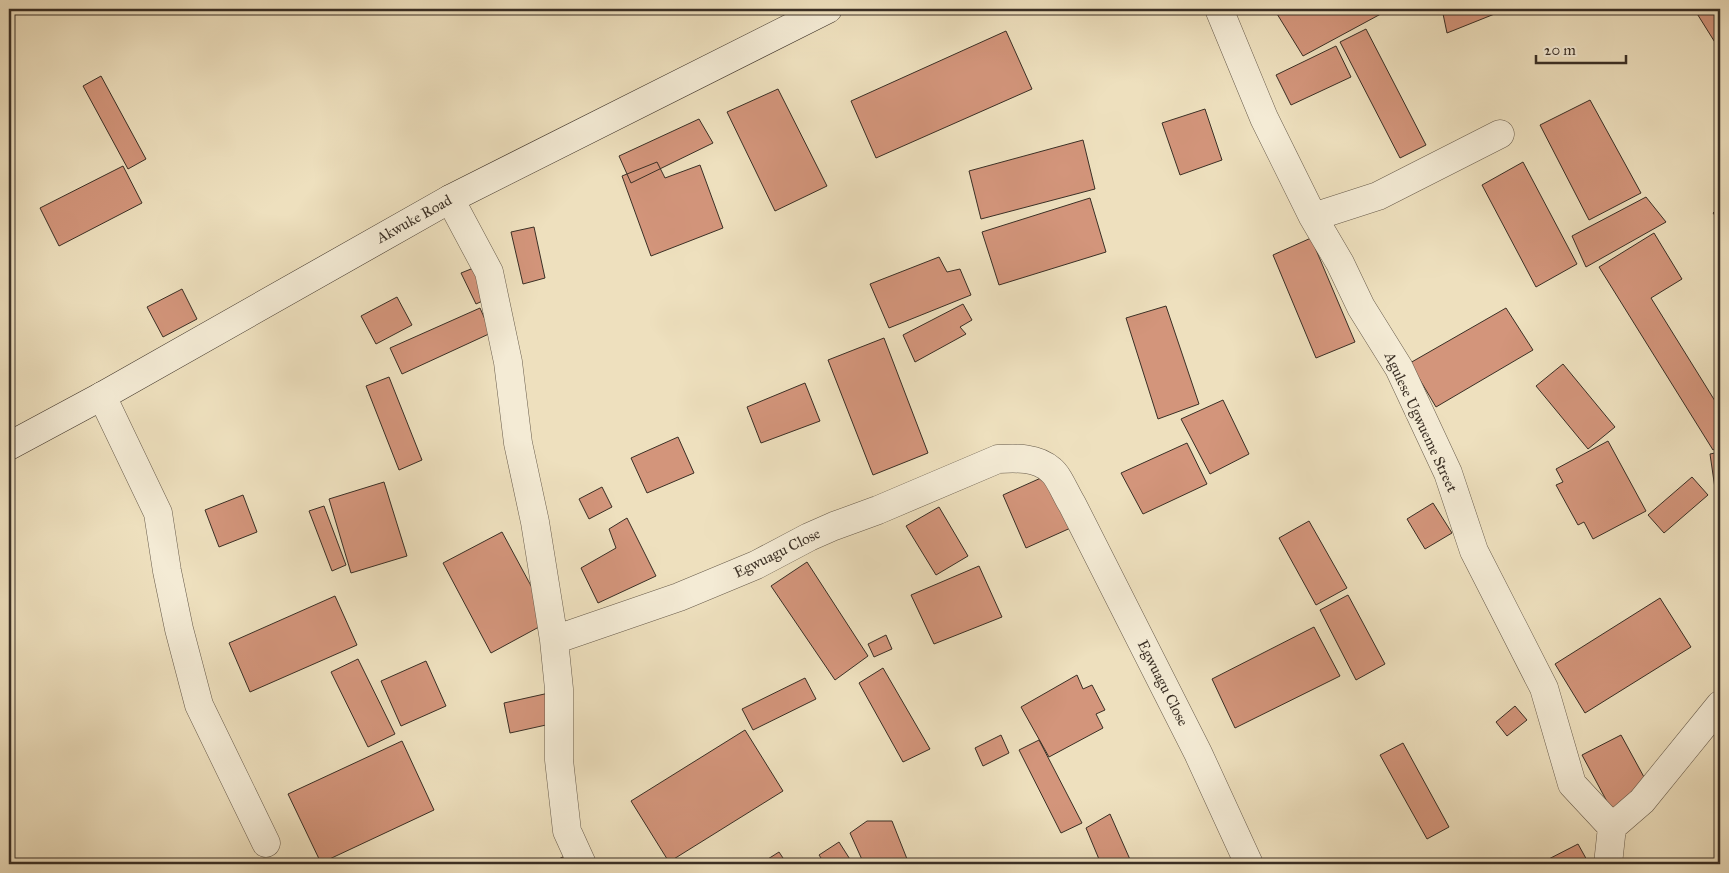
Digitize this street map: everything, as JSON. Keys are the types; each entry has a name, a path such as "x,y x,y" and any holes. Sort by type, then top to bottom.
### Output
{"street":[{"name":"Akwuke Road","path":"9,446 102,396 450,199 828,9"},
{"name":"Agulese Ugwueme Street","path":"1218,9 1264,118 1313,217 1340,263 1361,307 1399,368 1448,473 1474,551 1544,688 1572,784 1612,827"},
{"path":"1313,217 1378,196 1500,134"},
{"path":"450,199 489,272 508,362 518,443 535,522 554,640 558,689 559,760 567,831 582,864"},
{"path":"102,396 158,512 167,571 179,629 199,705 266,843"},
{"name":"Egwuagu Close","path":"554,640 679,598 756,565 809,536 878,510 998,459 1019,457 1036,462 1052,470 1072,504 1198,753 1249,864"},
{"path":"1608,864 1612,827 1642,801 1720,705"}],"building":[{"path":"1274,9 1390,9 1303,56"},
{"path":"1442,9 1507,9 1447,33"},
{"path":"1702,9 1720,10 1720,41 1716,44 1696,12"},
{"path":"1366,29 1426,145 1400,158 1340,42"},
{"path":"1006,31 1032,89 876,158 851,101"},
{"path":"1336,46 1351,77 1291,105 1276,75"},
{"path":"101,76 146,159 128,169 83,86"},
{"path":"778,89 827,186 775,211 727,112"},
{"path":"1590,100 1641,193 1589,220 1540,125"},
{"path":"1205,109 1222,160 1180,175 1162,123"},
{"path":"699,119 713,143 631,183 619,156"},
{"path":"1083,140 1095,189 981,219 969,171"},
{"path":"657,162 665,178 700,165 723,228 651,256 622,176"},
{"path":"1523,162 1577,264 1536,287 1482,185"},
{"path":"123,166 142,203 59,246 40,208"},
{"path":"1646,197 1666,222 1586,267 1572,236"},
{"path":"1090,198 1106,252 999,285 982,232"},
{"path":"1720,206 1720,222 1713,213"},
{"path":"534,227 545,278 523,284 511,232"},
{"path":"1654,233 1682,279 1651,298 1720,409 1720,446 1713,450 1599,267"},
{"path":"1311,238 1355,342 1316,358 1273,255"},
{"path":"939,257 947,272 960,269 971,295 889,328 870,284"},
{"path":"476,267 491,297 476,304 461,273"},
{"path":"182,289 197,319 163,337 147,307"},
{"path":"397,297 412,325 376,344 361,316"},
{"path":"963,304 972,320 960,327 966,334 915,362 903,335"},
{"path":"1166,306 1199,404 1158,419 1126,318"},
{"path":"480,308 491,333 402,374 390,348"},
{"path":"1506,308 1533,350 1436,407 1410,363"},
{"path":"884,338 928,453 873,475 828,360"},
{"path":"1563,364 1615,427 1588,449 1536,386"},
{"path":"389,377 422,460 399,470 366,386"},
{"path":"805,383 820,421 761,443 747,407"},
{"path":"1223,400 1249,454 1210,474 1181,419"},
{"path":"678,437 694,473 647,493 631,458"},
{"path":"1608,441 1646,511 1593,539 1584,522 1578,525 1556,485 1563,482 1556,469"},
{"path":"1187,443 1207,484 1143,514 1121,473"},
{"path":"1720,452 1720,523 1710,454"},
{"path":"1052,473 1075,526 1026,548 1003,495"},
{"path":"1692,477 1708,495 1664,533 1648,515"},
{"path":"384,482 407,556 351,573 329,499"},
{"path":"602,487 612,507 589,519 579,499"},
{"path":"243,495 257,532 219,547 205,510"},
{"path":"1433,503 1452,533 1425,549 1407,519"},
{"path":"324,506 346,565 332,571 309,511"},
{"path":"939,507 968,556 936,575 906,526"},
{"path":"627,518 656,576 598,603 581,568 616,548 609,529"},
{"path":"1309,521 1347,588 1316,605 1279,538"},
{"path":"502,532 550,621 491,653 443,563"},
{"path":"807,562 868,656 835,680 771,586"},
{"path":"979,566 1002,617 934,644 911,595"},
{"path":"1348,595 1385,664 1356,680 1320,610"},
{"path":"335,596 357,645 250,692 229,643"},
{"path":"1660,598 1691,647 1585,713 1555,664"},
{"path":"1314,627 1340,676 1235,728 1212,679"},
{"path":"886,635 892,649 874,657 868,644"},
{"path":"358,659 395,734 368,747 331,672"},
{"path":"426,661 446,706 401,726 381,681"},
{"path":"883,668 930,749 903,762 859,683"},
{"path":"1077,675 1083,689 1092,685 1105,710 1096,714 1103,728 1049,757 1021,707"},
{"path":"805,678 816,699 753,730 742,709"},
{"path":"549,693 555,723 510,733 504,703"},
{"path":"1515,706 1527,720 1507,736 1496,722"},
{"path":"745,730 783,791 669,862 631,801"},
{"path":"1001,735 1009,753 983,766 975,748"},
{"path":"1621,735 1650,788 1611,809 1582,755"},
{"path":"1039,740 1082,823 1061,833 1019,750"},
{"path":"402,741 434,810 321,863 288,794"},
{"path":"1403,743 1449,827 1427,839 1380,755"},
{"path":"1110,814 1132,864 1101,864 1086,828"},
{"path":"867,821 892,821 909,864 864,864 850,833"},
{"path":"839,842 853,864 825,864 819,855"},
{"path":"1578,844 1588,862 1583,864 1539,864"},
{"path":"779,852 787,864 760,864"},
{"path":"565,856 570,864 548,864"}]}
